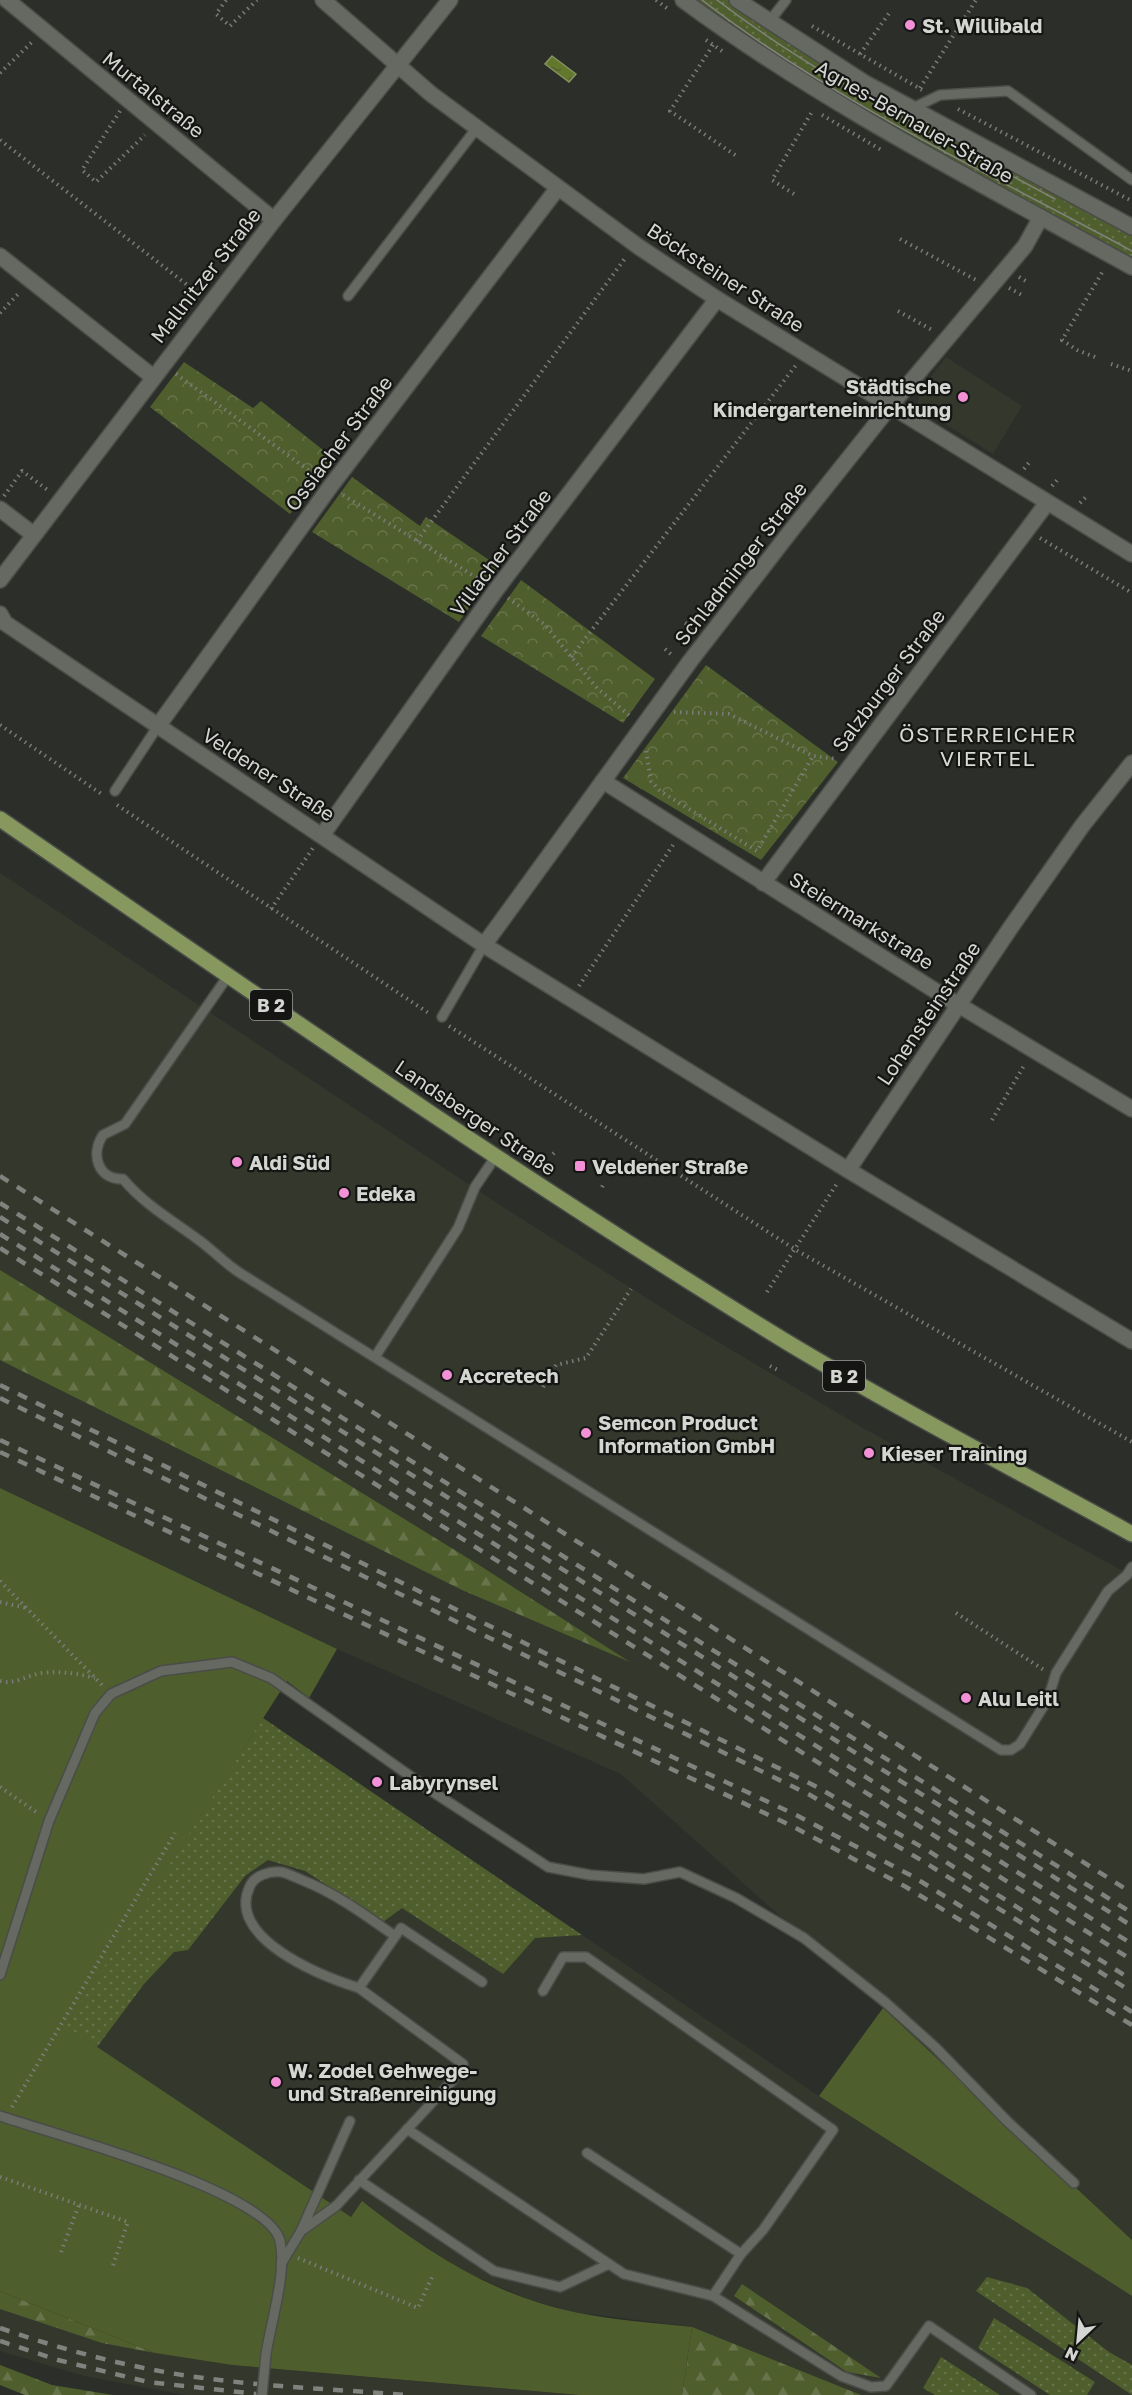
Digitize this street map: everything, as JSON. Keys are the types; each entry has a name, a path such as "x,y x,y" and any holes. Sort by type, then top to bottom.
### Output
{"main road":[{"name":"Landsberger Straße","path":"0,819 496,1156 703,1290 841,1374 1132,1534"}],"street":[{"name":"Murtalstraße","path":"7,0 274,220"},
{"name":"Böcksteiner Straße","path":"323,0 396,64 477,129 635,244 717,299 892,404 1047,503 1132,554"},
{"name":"Mallnitzer Straße","path":"0,580 274,220 396,64 450,0"},
{"name":"Agnes-Bernauer-Straße","path":"683,0 758,53 850,111 1132,267"},
{"name":"Agnes-Bernauer-Straße","path":"737,0 911,109 1132,227"},
{"name":"Ossiacher Straße","path":"158,726 330,487 557,189"},
{"name":"Schladminger Straße","path":"484,945 691,660 892,404 1025,246 1041,217"},
{"path":"0,256 153,377"},
{"name":"Villacher Straße","path":"323,834 496,590 717,299"},
{"path":"2,503 34,535"},
{"name":"Salzburger Straße","path":"763,883 1047,503"},
{"name":"Veldener Straße","path":"0,614 5,623 323,834 484,945 848,1170 1132,1341"},
{"name":"Lohensteinstraße","path":"848,1170 958,1005 1076,835 1132,763"},
{"name":"Steiermarkstraße","path":"603,781 958,1005 1132,1109"}],"lane":[{"path":"769,22 786,0"},
{"path":"911,109 940,95 1008,91 1132,180"},
{"path":"348,297 477,129"},
{"path":"115,791 158,726"},
{"path":"442,1017 484,945"},
{"path":"228,976 125,1124 101,1138 96,1153 100,1169 112,1179 123,1179 140,1199 199,1239 217,1258 1000,1750 1011,1750 1020,1744 1048,1699 1055,1677 1108,1591 1127,1575 1132,1567"},
{"path":"375,1357 458,1228 475,1187 496,1156"},
{"path":"0,1975 50,1821 95,1713 111,1694 161,1671 232,1662 271,1678 430,1790 548,1867 590,1875 644,1879 680,1872 736,1898 804,1938 885,2002 935,2047 1007,2121 1074,2183"},
{"path":"301,2231 336,2206 452,2081 463,2064 359,1988 304,1966 251,1927 243,1905 250,1884 260,1875 281,1872 330,1891 395,1936"},
{"path":"359,1988 401,1928 482,1982"},
{"path":"543,1991 563,1957 586,1957 833,2130 763,2230 741,2254 713,2296"},
{"path":"3,2117 202,2182 230,2197 270,2225 280,2239 281,2264 266,2354 262,2395"},
{"path":"281,2264 301,2231 350,2121"},
{"path":"407,2129 624,2274 713,2296 841,2376 871,2387 886,2386 929,2326 1031,2395"},
{"path":"588,2153 741,2254"},
{"path":"359,2180 494,2271 560,2287 609,2264"}],"path":[{"path":"226,0 216,14 230,26 257,0"},
{"path":"920,89 976,0"},
{"path":"860,54 890,12"},
{"path":"0,73 35,40"},
{"path":"713,45 670,111 738,158"},
{"path":"120,110 82,170 96,182 147,133"},
{"path":"794,194 772,180 813,110"},
{"path":"0,140 201,296"},
{"path":"900,239 982,283"},
{"path":"417,541 635,244"},
{"path":"1095,357 1077,350 1062,340 1103,271"},
{"path":"1016,275 1029,283"},
{"path":"1006,286 1022,295"},
{"path":"0,313 21,291"},
{"path":"898,311 938,334"},
{"path":"571,657 806,353"},
{"path":"1111,364 1132,371"},
{"path":"173,372 322,481"},
{"path":"2,503 22,471 51,492"},
{"path":"337,491 489,585"},
{"path":"1077,507 1088,495"},
{"path":"1036,536 1132,593"},
{"path":"505,596 544,624 597,688 634,720"},
{"path":"665,713 729,714 813,756 839,759"},
{"path":"0,725 271,909 796,1250 1132,1442"},
{"path":"644,742 651,781 660,791 757,851 813,756"},
{"path":"271,909 323,834"},
{"path":"570,998 675,842"},
{"path":"992,1120 1034,1050"},
{"path":"767,1292 848,1170"},
{"path":"543,1387 556,1365 586,1358 631,1290"},
{"path":"770,1366 778,1370"},
{"path":"0,1581 111,1694"},
{"path":"0,1602 27,1608"},
{"path":"956,1613 1055,1677"},
{"path":"0,1681 8,1683 40,1674 69,1671 95,1678"},
{"path":"0,1787 50,1821"},
{"path":"3,2117 176,1833"},
{"path":"0,2177 128,2222 112,2268"},
{"path":"61,2252 79,2205"},
{"path":"288,2253 418,2308 432,2277"}],"shaded area":[{"name":"Städtische Kindergarteneinrichtung","path":"946,357 1022,406 993,454 916,406 922,388"},
{"path":"0,873 506,1209 683,1321 863,1428 1132,1576 1132,2240 883,2008 621,1774 337,1649 0,1488"},
{"path":"263,1718 819,2096 1132,2296 1132,2395 682,2395 692,2327 574,2312 530,2300 472,2275 414,2242 362,2202 351,2217 65,2026"},
{"path":"0,2291 155,2353 232,2365 579,2395 185,2395 84,2376 0,2351"}],"green space":[{"path":"695,0 728,0 760,25 906,113 1132,235 1132,257 854,105 746,37"},
{"path":"184,362 253,408 261,401 332,457 290,514 150,407"},
{"path":"352,477 420,526 426,517 498,566 459,622 312,532"},
{"path":"521,580 655,679 623,723 481,636"},
{"path":"706,665 838,762 761,860 623,778"},
{"path":"0,1270 479,1565 630,1662 462,1590 0,1360"},
{"path":"0,1488 337,1649 309,1698 287,1681 66,2026 351,2217 362,2201 436,2254 462,2269 516,2295 545,2305 603,2317 692,2327 682,2395 579,2395 232,2365 155,2353 0,2291"},
{"path":"263,1718 582,1935 535,1938 503,1974 402,1908 383,1922 305,1871 268,1860 245,1876 188,1950 174,1952 144,1984 97,2047 65,2026"},
{"path":"883,2008 1132,2240 1132,2296 819,2096"},
{"path":"987,2277 1027,2288 1109,2352 1132,2365 1132,2395 976,2291"},
{"path":"742,2284 881,2378 847,2372 734,2296"},
{"path":"0,2291 155,2353 102,2343 0,2309"},
{"path":"994,2318 1095,2382 1087,2395 1050,2395 978,2348"},
{"path":"692,2327 861,2395 682,2395"},
{"path":"941,2357 1000,2395 935,2395 923,2388"},
{"path":"0,2365 52,2385 113,2395 25,2395 0,2385"}],"water":[{"path":"552,56 576,74 569,82 545,64"}],"tram line":[{"path":"702,0 752,37 857,103 1132,251"},
{"path":"717,0 757,29 840,82 1055,199"}],"railway":[{"path":"0,1176 1132,1893"},
{"path":"0,1203 1132,1913"},
{"path":"0,1217 1132,1926"},
{"path":"0,1234 1132,1944"},
{"path":"0,1248 1132,1960"},
{"path":"0,1385 815,1786 927,1850 1132,1980"},
{"path":"0,1398 810,1795 921,1860 1132,1992"},
{"path":"0,1440 798,1816 912,1876 1132,2012"},
{"path":"0,1452 792,1826 906,1887 1132,2025"},
{"path":"0,2328 92,2356 181,2375 278,2386 407,2395"},
{"path":"0,2341 58,2360 148,2382 266,2395"}],"place":[{"name":"St. Willibald","path":"910,25"},
{"name":"Städtische Kindergarteneinrichtung","path":"963,397"},
{"name":"Aldi Süd","path":"237,1162"},
{"name":"Veldener Straße","path":"580,1166"},
{"name":"Edeka","path":"344,1193"},
{"name":"Accretech","path":"447,1375"},
{"name":"Semcon Product Information GmbH","path":"586,1433"},
{"name":"Kieser Training","path":"869,1453"},
{"name":"Alu Leitl","path":"966,1698"},
{"name":"Labyrynsel","path":"377,1782"},
{"name":"W. Zodel Gehwege- und Straßenreinigung","path":"276,2082"}],"district":[{"name":"ÖSTERREICHER VIERTEL","path":"988,746"}]}
